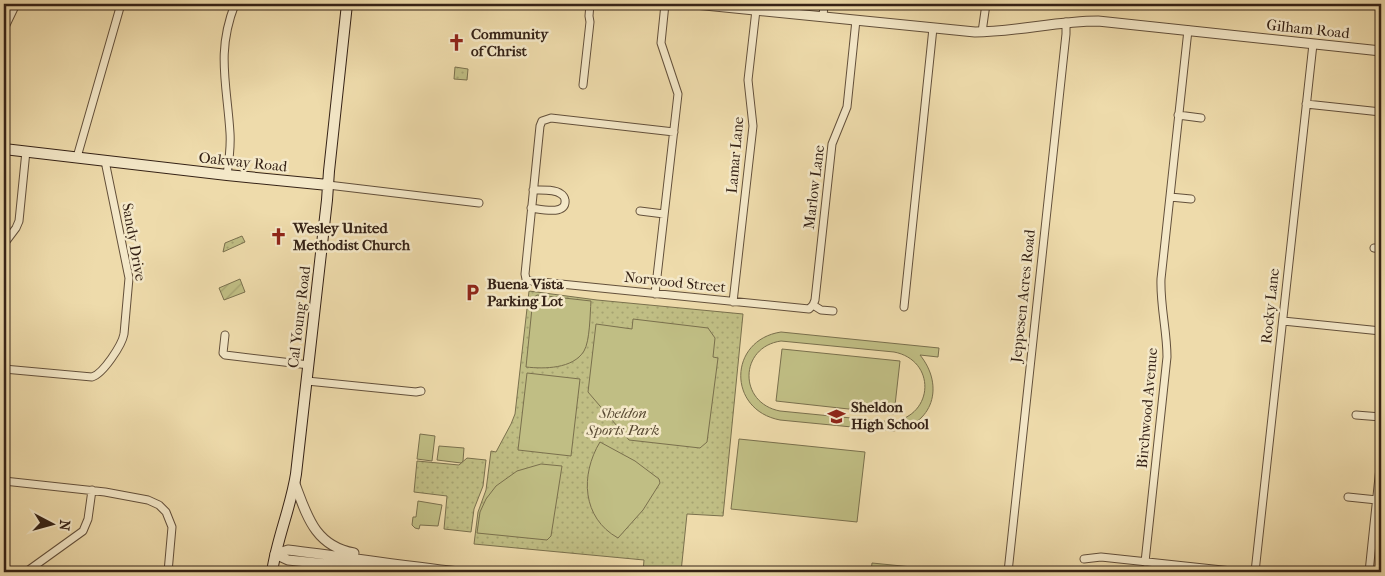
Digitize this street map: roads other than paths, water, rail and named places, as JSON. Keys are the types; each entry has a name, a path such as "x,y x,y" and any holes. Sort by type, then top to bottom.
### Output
{"main road":[{"name":"Cal Young Road","path":"272,572 294,484 309,365 347,4"},
{"name":"Oakway Road","path":"4,149 328,186"}],"street":[{"path":"4,29 16,4"},
{"path":"77,158 121,4"},
{"path":"228,175 230,138 223,57 227,30 235,4"},
{"path":"583,85 590,22 590,4"},
{"path":"655,294 678,91 661,43 665,4"},
{"name":"Gilham Road","path":"695,4 762,8 823,17 982,32 1066,22 1098,21 1381,51"},
{"path":"823,17 824,4"},
{"path":"982,32 986,4"},
{"name":"Lamar Lane","path":"734,302 753,126 748,80 762,8"},
{"name":"Marlow Lane","path":"814,303 832,147 847,107 856,20"},
{"name":"Jeppesen Acres Road","path":"1008,572 1066,22"},
{"path":"904,307 934,28"},
{"name":"Birchwood Avenue","path":"1145,562 1167,357 1167,338 1160,284 1188,30"},
{"name":"Rocky Lane","path":"1255,572 1313,44"},
{"path":"1306,104 1381,112"},
{"path":"1178,115 1201,118"},
{"path":"533,190 560,193 564,197 565,203 562,208 556,211 531,208 540,124 544,119 551,118 674,132"},
{"path":"4,244 19,221 26,152"},
{"name":"Sandy Drive","path":"4,369 84,378 92,377 99,374 122,341 129,278 104,161"},
{"name":"Oakway Road","path":"328,186 479,203"},
{"path":"1170,197 1191,199"},
{"name":"Norwood Street","path":"531,208 525,274 528,280 805,310 809,309 814,303"},
{"path":"640,211 664,214"},
{"path":"814,303 821,310 833,311"},
{"path":"1282,321 1381,331"},
{"path":"225,334 223,352 225,356 309,365"},
{"path":"307,380 421,391"},
{"path":"1356,415 1381,417"},
{"path":"1369,572 1381,458"},
{"path":"4,481 92,490 148,500 159,505 171,521 173,532 168,572"},
{"path":"294,484 310,522 327,542 349,552 375,557 406,567 459,572"},
{"path":"26,572 83,531 88,519 92,490"},
{"path":"1348,497 1377,500"},
{"path":"166,512 173,506"},
{"path":"275,554 288,550 388,562"},
{"path":"275,554 288,560 376,569 406,567"},
{"path":"1084,559 1101,557 1241,572"}],"place":[{"name":"Community of Christ","path":"457,43"},
{"name":"Wesley United Methodist Church","path":"279,237"},
{"name":"Buena Vista Parking Lot","path":"473,293"},
{"name":"Sheldon High School","path":"837,416"}],"park label":[{"name":"Sheldon Sports Park","path":"623,422"}]}
